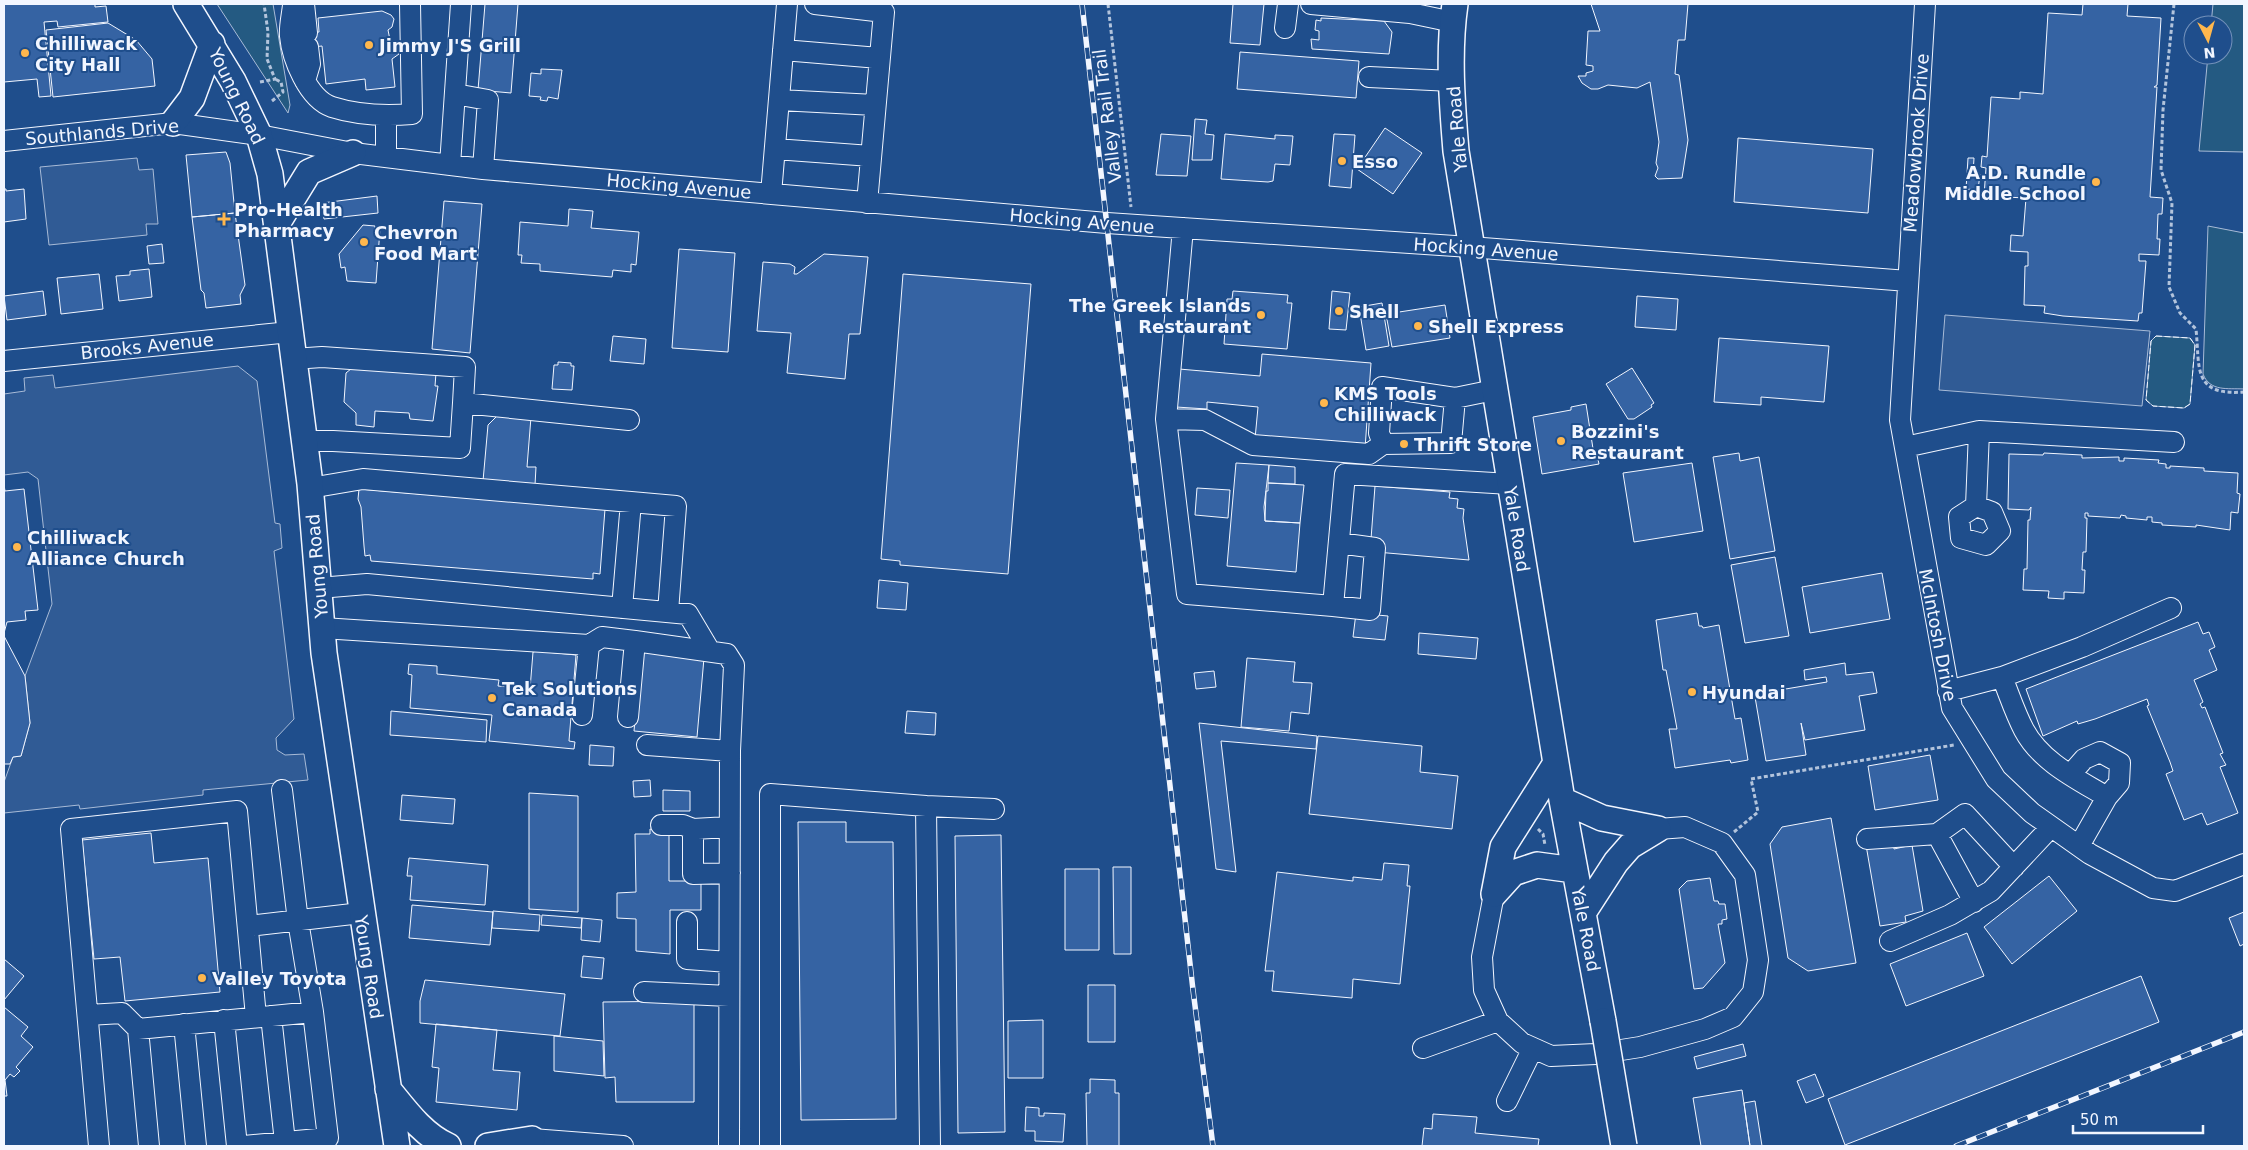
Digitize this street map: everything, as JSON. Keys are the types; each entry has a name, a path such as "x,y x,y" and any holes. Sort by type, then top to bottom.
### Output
{"main road":[{"name":"Young Road","path":"186,4 212,44 259,135 270,174 310,488 322,628 361,914 397,1146"},
{"name":"Yale Road","path":"1454,13 1452,81 1456,151 1470,247 1562,800 1624,1146"},
{"path":"173,123 192,98 212,44"},
{"path":"277,224 309,172 353,152"},
{"path":"1494,894 1503,847 1556,763"},
{"path":"1562,800 1602,818 1658,829"},
{"path":"1583,913 1616,862 1625,852 1658,829"},
{"path":"1494,894 1513,873 1537,865 1574,870"},
{"path":"388,1089 413,1119 435,1140 448,1146"},
{"path":"488,1146 523,1143"}],"street":[{"path":"296,4 293,5 290,35 295,60 311,90 330,106 386,116 412,114 410,4"},
{"path":"304,4 310,64 305,81"},
{"path":"450,165 461,4"},
{"path":"771,194 787,4"},
{"path":"815,4 884,12 867,202"},
{"path":"1285,28 1288,4"},
{"path":"1310,4 1410,13 1454,13"},
{"name":"Meadowbrook Drive","path":"1908,281 1925,4"},
{"path":"783,50 879,58"},
{"path":"1369,77 1452,81"},
{"path":"455,94 488,100 483,169"},
{"path":"779,100 875,105"},
{"path":"386,116 386,157"},
{"name":"Southlands Drive","path":"4,141 173,123 259,135"},
{"name":"Hocking Avenue","path":"259,135 353,152 483,169 1133,225 1470,247 1908,281"},
{"path":"775,148 871,156"},
{"path":"1183,228 1166,419 1186,594 1370,610 1375,548 1339,543"},
{"name":"McIntosh Drive","path":"1908,281 1900,420 1948,691 1952,708 1972,743 1996,778 2032,813 2079,846 2153,888 2176,891 2244,864"},
{"name":"Brooks Avenue","path":"4,361 290,332"},
{"path":"293,359 322,357 465,367 460,448 332,440 304,441"},
{"path":"1383,444 1379,433 1382,388 1455,398 1494,390"},
{"path":"1166,419 1205,420 1253,446 1369,454 1383,444 1451,443 1455,398"},
{"path":"463,403 629,420"},
{"path":"1905,447 1979,431 2174,442"},
{"path":"1976,506 1979,431"},
{"path":"1333,606 1345,474 1510,484"},
{"path":"310,488 363,479 676,506 668,612"},
{"path":"622,608 631,502"},
{"path":"318,588 368,584 688,614 710,651"},
{"path":"1948,691 2002,677 2082,647 2171,608"},
{"path":"322,628 589,645 602,637 635,640 726,654 734,665 729,827 729,1146"},
{"path":"628,716 635,640"},
{"path":"582,715 589,645"},
{"path":"2002,677 2024,730 2034,746 2070,775 2106,797"},
{"path":"648,745 730,752"},
{"path":"2070,775 2084,759 2100,752 2120,763 2119,783 2106,797 2079,846"},
{"path":"244,1146 328,1138 313,1012 298,921 282,790"},
{"path":"770,1146 770,794 926,806 994,809"},
{"path":"926,806 930,1146"},
{"path":"100,1146 71,830 237,812 248,926 284,1142"},
{"path":"1867,839 1937,834 1965,814 2014,867"},
{"path":"662,825 683,825 693,829 729,827"},
{"path":"1494,894 1482,957 1484,990 1498,1021 1522,1043 1551,1056 1596,1054 1640,1047 1705,1029 1733,1017 1753,992 1758,960 1745,875 1722,843 1685,827 1658,829"},
{"path":"1890,941 1950,915 1991,891 2051,827"},
{"path":"693,829 693,874 730,873"},
{"path":"1937,834 1974,902"},
{"path":"248,926 361,914"},
{"path":"688,922 687,959 729,962"},
{"path":"644,992 729,996"},
{"path":"138,1029 313,1012"},
{"path":"88,1015 122,1013 138,1029 149,1146"},
{"path":"224,1020 236,1146"},
{"path":"1422,1048 1498,1021"},
{"path":"184,1024 196,1146"},
{"path":"1507,1101 1533,1048"},
{"path":"523,1143 623,1146"}],"path":[{"path":"264,4 268,32 267,59 276,79 281,82 283,92 272,101"},
{"name":"Valley Rail Trail","path":"1108,4 1133,225"},
{"path":"2174,4 2163,110 2161,170 2172,203 2169,287 2180,313 2196,329 2199,372 2203,382 2212,389 2227,394 2244,392"},
{"path":"260,82 276,79"},
{"path":"1722,843 1758,812 1751,779 1940,746 1972,743"},
{"path":"1532,822 1543,834 1546,851"}],"shaded area":[{"path":"217,4 273,4 290,105 288,113"},
{"path":"2213,4 2244,4 2244,152 2199,151 2207,65 2233,65 2233,15 2212,15"},
{"path":"137,158 139,170 153,169 158,224 146,224 147,235 49,245 40,167"},
{"path":"2208,226 2244,233 2244,389 2220,388 2210,384 2203,374"},
{"path":"1945,315 2150,331 2142,406 1939,390"},
{"path":"2156,336 2190,338 2195,345 2190,404 2184,408 2153,406 2146,400 2151,341"},
{"path":"238,366 257,381 275,523 280,524 282,548 274,551 294,719 276,738 277,750 285,755 304,754 308,780 203,790 203,795 80,809 79,805 4,813 4,782 13,757 21,756 30,723 25,676 52,604 38,479 28,472 4,475 4,394 25,391 24,378 53,375 55,388"}],"building":[{"name":"Chilliwack City Hall","path":"4,4 95,4 95,7 106,6 108,22 58,27 57,21 44,22 51,96 39,97 37,79 4,82"},
{"path":"485,4 518,4 511,93 478,90"},
{"path":"1233,4 1264,4 1260,45 1230,43"},
{"path":"1591,4 1688,4 1685,40 1678,40 1675,74 1679,75 1688,140 1682,178 1658,179 1655,176 1658,168 1656,163 1659,142 1650,82 1637,88 1608,85 1598,89 1591,89 1582,83 1578,76 1586,76 1586,73 1593,71 1593,66 1586,65 1588,31 1600,31"},
{"path":"2083,4 2128,4 2127,16 2161,18 2157,85 2154,87 2157,87 2150,197 2163,198 2162,214 2158,214 2157,239 2160,239 2159,255 2139,254 2139,261 2146,261 2142,313 2139,313 2138,321 2063,316 2044,313 2045,306 2024,305 2025,266 2028,266 2028,252 2010,251 2011,235 2023,236 2026,198 1984,196 1986,168 1981,167 1982,156 1987,157 1991,97 2020,99 2020,92 2043,94 2048,13 2082,15"},
{"path":"382,11 391,15 394,19 392,27 388,30 392,50 399,54 392,59 395,87 366,90 365,79 326,84 322,46 294,49 292,35 319,32 318,18"},
{"path":"1321,18 1384,21 1392,32 1389,54 1312,49 1311,39 1319,40 1319,31 1315,30 1316,20 1321,21"},
{"path":"108,23 136,40 152,59 155,86 53,97 46,30"},
{"path":"1240,52 1359,61 1356,98 1237,89"},
{"path":"541,69 562,70 558,99 548,97 547,101 540,100 541,97 529,96 531,73 541,74"},
{"path":"1195,119 1207,120 1205,134 1214,135 1212,160 1192,160"},
{"name":"Esso","path":"1385,128 1422,153 1393,194 1357,169"},
{"path":"1161,134 1191,136 1187,176 1156,175"},
{"path":"1225,134 1275,139 1275,135 1293,136 1290,165 1275,164 1273,181 1221,179"},
{"name":"Esso","path":"1334,134 1355,135 1351,188 1329,186"},
{"path":"1738,138 1873,149 1868,213 1734,202"},
{"path":"226,152 230,163 235,213 192,217 186,155"},
{"path":"1968,158 1974,158 1973,174 1980,174 1978,190 1966,189"},
{"path":"4,189 6,191 24,189 26,219 4,222"},
{"path":"377,196 378,213 324,219 322,203"},
{"path":"444,201 482,204 470,353 432,349"},
{"path":"569,209 593,211 591,228 639,232 636,265 631,264 631,272 613,270 612,277 540,271 540,264 521,263 522,255 518,255 520,222 568,226"},
{"path":"235,213 245,285 240,295 241,304 206,308 204,293 201,290 192,217"},
{"name":"Chevron Food Mart","path":"363,225 375,226 375,229 380,229 376,283 347,281 345,267 341,268 339,254"},
{"path":"162,244 164,263 149,264 147,246"},
{"path":"679,249 735,253 728,352 672,348"},
{"path":"824,254 868,257 860,334 849,334 845,379 787,373 791,333 757,331 763,262 790,264 795,267 794,274 797,274"},
{"path":"149,269 152,297 119,301 116,276 130,275 130,271"},
{"path":"99,274 103,309 61,314 57,278"},
{"path":"903,274 1031,284 1008,574 900,565 900,561 881,559"},
{"path":"43,291 46,315 7,320 4,296"},
{"path":"1233,291 1288,295 1287,303 1292,303 1287,349 1224,344 1227,299 1232,299"},
{"name":"Shell","path":"1332,291 1350,293 1346,330 1329,329"},
{"path":"1637,296 1678,299 1676,330 1635,327"},
{"path":"1382,303 1389,346 1366,350 1359,307"},
{"name":"Shell Express","path":"1445,305 1450,338 1392,347 1386,314"},
{"path":"613,336 646,339 644,364 610,361"},
{"path":"1719,338 1829,346 1824,402 1761,397 1761,405 1714,402"},
{"path":"1262,354 1371,363 1365,449 1255,439 1258,407 1207,402 1207,409 1176,407 1179,369 1260,376"},
{"path":"558,362 571,363 571,366 574,366 572,390 552,389 554,365 558,365"},
{"path":"357,364 436,373 435,386 438,386 433,421 410,419 409,413 375,411 374,427 356,425 356,413 344,402 346,373"},
{"path":"1632,368 1654,403 1651,405 1652,407 1634,419 1628,419 1606,384"},
{"path":"1586,404 1594,455 1597,455 1599,464 1542,474 1533,417 1571,410 1571,407"},
{"path":"498,415 531,417 527,467 536,467 535,485 483,481 488,425"},
{"path":"1739,453 1740,461 1759,457 1775,551 1730,559 1713,457"},
{"path":"2044,453 2082,455 2082,458 2119,457 2119,461 2124,461 2124,458 2159,460 2158,463 2166,464 2166,468 2170,468 2170,466 2204,468 2204,471 2238,473 2237,493 2240,494 2238,513 2231,512 2230,530 2196,525 2196,527 2162,525 2162,523 2152,522 2152,517 2147,517 2147,520 2126,518 2126,516 2121,515 2120,518 2088,516 2088,513 2085,513 2085,518 2087,518 2086,552 2083,552 2082,570 2085,570 2084,593 2064,592 2064,599 2048,598 2049,591 2023,590 2024,569 2027,569 2028,520 2030,520 2031,507 2029,510 2008,509 2009,454 2043,455"},
{"path":"1236,463 1269,465 1264,507 1265,521 1300,523 1296,572 1227,566"},
{"path":"1692,463 1703,531 1634,542 1623,473"},
{"path":"1269,465 1295,467 1295,484 1268,483"},
{"path":"1268,483 1304,485 1300,523 1265,521"},
{"name":"Chilliwack Alliance Church","path":"4,485 5,491 24,489 38,610 25,611 26,620 7,622 4,633"},
{"path":"1375,486 1450,492 1449,498 1458,499 1457,508 1464,509 1463,518 1469,560 1376,552 1371,539"},
{"path":"1197,488 1230,490 1228,518 1195,515"},
{"path":"359,489 605,509 600,574 593,573 593,579 371,561 370,555 365,556 361,507 358,499"},
{"path":"1775,557 1789,636 1745,643 1731,565"},
{"path":"1882,573 1890,619 1810,633 1802,587"},
{"path":"879,580 908,583 906,610 877,608"},
{"path":"1356,613 1388,616 1385,640 1353,637"},
{"path":"1697,613 1699,626 1703,628 1719,625 1735,719 1741,718 1748,760 1731,763 1730,760 1675,768 1669,729 1677,729 1666,670 1663,670 1656,620"},
{"path":"2198,622 2203,634 2209,632 2215,647 2209,650 2217,670 2194,680 2203,702 2200,704 2202,708 2205,707 2223,753 2220,754 2226,765 2220,767 2238,813 2207,825 2202,813 2184,820 2166,774 2173,771 2147,706 2149,705 2147,699 2095,719 2078,724 2077,721 2043,736 2026,689"},
{"path":"1419,633 1478,638 1476,659 1418,654"},
{"path":"4,636 25,676 30,723 21,756 13,757 10,764 4,764"},
{"name":"Tek Solutions Canada","path":"533,652 576,655 569,741 575,742 574,749 489,741 492,715 410,708 412,675 408,674 409,664 437,666 437,674 499,680 498,686 530,689"},
{"path":"641,652 704,658 697,737 634,731"},
{"path":"1247,658 1295,662 1293,682 1312,683 1309,714 1291,712 1289,731 1241,727"},
{"path":"1845,663 1846,675 1873,672 1877,693 1859,696 1865,730 1805,740 1801,723 1806,755 1766,761 1755,697 1768,694 1768,692 1827,682 1826,677 1805,680 1804,670"},
{"path":"1214,671 1216,687 1196,689 1194,673"},
{"path":"391,711 487,720 486,742 390,735"},
{"path":"907,711 936,713 935,735 905,733"},
{"path":"1199,723 1317,736 1316,749 1221,741 1236,872 1216,869"},
{"path":"1318,736 1422,746 1420,772 1458,776 1452,829 1309,814"},
{"path":"590,745 614,747 613,766 589,765"},
{"path":"1930,755 1938,800 1875,810 1868,766"},
{"path":"650,780 651,796 634,797 633,781"},
{"path":"663,790 690,791 690,811 663,811"},
{"path":"529,793 578,796 578,912 529,909"},
{"path":"402,795 455,799 453,824 400,820"},
{"path":"1831,818 1856,963 1808,971 1788,958 1770,844 1782,827"},
{"path":"798,822 846,822 846,842 893,842 896,1119 801,1120"},
{"path":"650,829 669,831 669,881 701,881 701,910 670,910 670,954 636,951 636,919 617,918 617,893 636,892 635,834 650,834"},
{"path":"151,833 154,863 208,858 220,992 125,1001 120,957 94,959 82,840"},
{"path":"1001,835 1005,1132 958,1133 955,836"},
{"path":"1893,841 1894,849 1912,845 1923,911 1905,916 1906,922 1880,926 1866,845"},
{"path":"409,858 488,865 485,905 410,900 412,876 407,876"},
{"path":"1384,863 1409,865 1407,886 1410,886 1400,984 1353,979 1352,998 1272,991 1274,971 1265,971 1277,872 1353,881 1353,877 1382,880"},
{"path":"1113,867 1131,867 1131,954 1114,954"},
{"path":"1065,869 1099,869 1099,950 1065,950"},
{"path":"2049,876 2077,911 2012,964 1984,927"},
{"path":"1710,878 1714,901 1718,901 1719,904 1725,904 1727,919 1722,920 1722,924 1718,924 1725,963 1703,988 1694,989 1679,889 1687,881"},
{"path":"412,905 493,912 490,945 409,938"},
{"path":"493,911 540,915 539,931 492,928"},
{"path":"2244,912 2244,944 2240,946 2229,918"},
{"path":"542,915 582,918 581,928 541,925"},
{"path":"582,918 602,920 600,942 581,940"},
{"path":"1967,933 1984,976 1906,1006 1890,964"},
{"path":"583,956 604,958 602,979 581,977"},
{"path":"4,959 24,976 4,1000"},
{"path":"2141,976 2159,1022 1845,1145 1828,1099"},
{"path":"425,980 565,994 560,1036 420,1023 420,1001"},
{"path":"1088,985 1115,985 1115,1042 1088,1042"},
{"path":"694,1001 694,1102 616,1102 615,1077 605,1078 603,1002"},
{"path":"4,1007 28,1027 21,1036 33,1047 16,1067 20,1071 14,1077 10,1074 5,1080 7,1096 4,1096"},
{"path":"1043,1020 1043,1078 1008,1078 1008,1021"},
{"path":"436,1024 497,1030 493,1070 520,1072 517,1110 436,1102 439,1068 432,1067"},
{"path":"554,1036 603,1041 604,1076 554,1071"},
{"path":"1743,1044 1746,1056 1697,1069 1694,1057"},
{"path":"1815,1074 1824,1096 1806,1103 1797,1081"},
{"path":"1090,1079 1115,1080 1115,1093 1119,1093 1119,1146 1087,1146 1086,1093 1090,1093"},
{"path":"1742,1090 1750,1146 1701,1146 1693,1098"},
{"path":"1755,1101 1762,1146 1750,1146 1744,1103"},
{"path":"1026,1107 1039,1108 1039,1116 1044,1116 1044,1113 1065,1114 1063,1142 1035,1141 1035,1131 1025,1131"},
{"path":"1433,1114 1477,1117 1475,1133 1539,1139 1538,1146 1422,1146 1424,1128 1432,1129"}],"railway":[{"path":"1082,4 1193,990 1213,1146"},
{"path":"1956,1146 2244,1032"}],"fence":[{"path":"2156,336 2190,338 2195,345 2190,404 2184,408 2153,406 2146,400 2151,341 2156,336"}],"place":[{"name":"Jimmy J'S Grill","path":"369,45"},
{"name":"Chilliwack City Hall","path":"25,53"},
{"name":"Esso","path":"1342,161"},
{"name":"A.D. Rundle Middle School","path":"2096,182"},
{"name":"Pro-Health Pharmacy","path":"224,219"},
{"name":"Chevron Food Mart","path":"364,242"},
{"name":"Shell","path":"1339,311"},
{"name":"The Greek Islands Restaurant","path":"1261,315"},
{"name":"Shell Express","path":"1418,326"},
{"name":"KMS Tools Chilliwack","path":"1324,403"},
{"name":"Bozzini's Restaurant","path":"1561,441"},
{"name":"Thrift Store","path":"1404,444"},
{"name":"Chilliwack Alliance Church","path":"17,547"},
{"name":"Hyundai","path":"1692,692"},
{"name":"Tek Solutions Canada","path":"492,698"},
{"name":"Valley Toyota","path":"202,978"}]}
